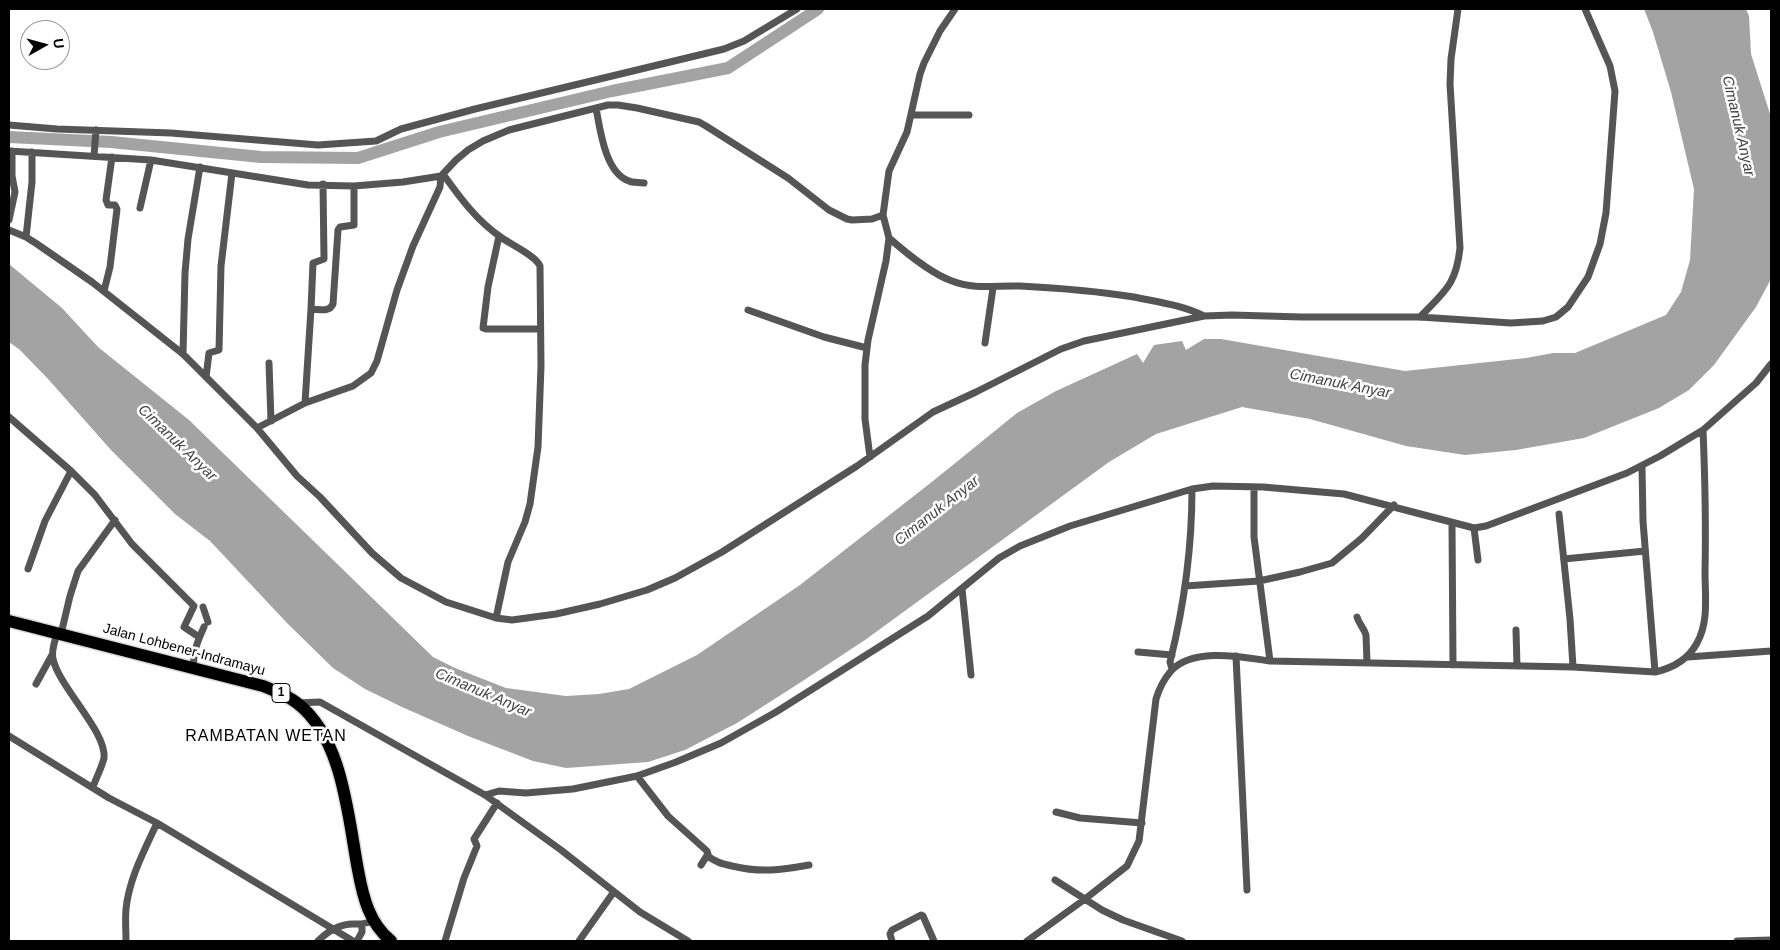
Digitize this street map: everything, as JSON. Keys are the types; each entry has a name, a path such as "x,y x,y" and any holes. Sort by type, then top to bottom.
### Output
{"highway":[{"name":"Jalan Lohbener-Indramayu","path":"9,621 263,686 297,703 310,715 323,732 337,764 359,877 367,908 365,926 390,941"}],"street":[{"path":"9,125 96,132 172,133 318,145 376,141 401,129 475,109 724,48 744,41 797,9"},
{"path":"870,456 865,419 865,364 889,238 883,215 889,171 907,132 924,63 940,31 955,9"},
{"path":"1420,317 1444,294 1450,285 1458,263 1460,248 1450,84 1451,59 1458,9"},
{"path":"9,230 26,237 104,291 183,354 256,428 297,476 320,497 372,553 401,578 446,602 496,618 512,620 556,614 600,604 647,590 675,578 722,552 870,456 933,412 1061,349 1084,341 1107,335 1149,329 1204,316 1420,317 1511,323 1543,321 1556,317 1568,307 1588,277 1600,244 1606,213 1615,91 1610,66 1585,9"},
{"path":"256,428 306,404 353,386 370,372 377,361 397,290 413,246 440,187 442,175 468,150 483,141 509,130 596,108 618,105 699,122 788,178 829,210 846,219 872,219 883,215"},
{"path":"596,108 605,152 611,163 626,180 644,183"},
{"path":"912,115 969,115"},
{"path":"94,153 96,132"},
{"path":"9,220 15,192 10,151 94,153 112,157 200,167 308,185 354,186 404,182 442,175"},
{"path":"26,237 32,182 32,152"},
{"path":"104,291 110,266 117,209 115,205 108,205 106,200 112,157"},
{"path":"140,208 151,160"},
{"path":"183,354 184,288 188,239 200,167"},
{"path":"206,377 209,353 219,350 222,266 232,173"},
{"path":"442,175 476,218 538,262 541,287 538,447 530,504 525,522 508,562 496,618"},
{"path":"306,404 313,263 324,259 323,184"},
{"path":"311,309 327,310 333,304 338,230 340,227 354,225 354,186"},
{"path":"499,236 488,287 483,328 540,329"},
{"path":"889,238 907,253 951,281 971,286 993,288 1011,286 1066,288 1108,293 1164,302 1204,316"},
{"path":"985,343 993,288"},
{"path":"748,310 824,336 867,348"},
{"path":"269,363 271,421"},
{"path":"485,795 498,791 526,793 565,790 637,776 720,743 776,712 928,616 1000,558 1020,546 1070,526 1192,489 1213,486 1254,487 1344,494 1394,505 1474,528 1495,523 1642,466 1703,430 1756,383 1771,364"},
{"path":"9,417 71,471 95,495 132,544 194,606 184,627 199,637"},
{"path":"1027,941 1127,866 1139,841 1156,698 1164,680 1172,669 1186,662 1205,656 1236,661 1572,667 1655,672 1675,666 1690,656 1703,628 1705,606 1706,501 1703,430"},
{"path":"1642,466 1645,551 1655,672"},
{"path":"28,568 45,521 71,471"},
{"path":"1254,487 1254,537 1270,661"},
{"path":"1172,669 1170,662 1185,586 1192,533 1192,489"},
{"path":"1185,586 1259,581 1332,563 1362,538 1394,505"},
{"path":"1559,514 1572,667"},
{"path":"36,684 52,655 78,570 115,520"},
{"path":"1452,523 1453,665"},
{"path":"1474,528 1478,560"},
{"path":"1564,559 1645,551"},
{"path":"962,589 971,675"},
{"path":"194,669 193,660 199,637 206,625 203,607"},
{"path":"1357,617 1366,635 1367,662"},
{"path":"1516,630 1517,666"},
{"path":"1690,656 1771,651"},
{"path":"1138,652 1172,655"},
{"path":"52,655 56,668 102,744 104,759 94,783"},
{"path":"1236,661 1247,890"},
{"path":"297,703 320,702 485,795 561,850 614,893 649,918 688,941"},
{"path":"9,736 94,783 333,929 356,941 365,926 342,925 333,929 318,941"},
{"path":"637,776 659,806 706,850 707,856 701,865"},
{"path":"445,941 464,878 477,846 474,839 496,803"},
{"path":"1056,812 1080,818 1142,823"},
{"path":"126,941 126,911 130,888 134,873 157,823"},
{"path":"707,856 724,864 761,871 809,865"},
{"path":"1055,880 1123,920 1182,941"},
{"path":"579,941 614,893"},
{"path":"892,941 891,931 921,915 934,941"},
{"path":"1737,941 1771,940"}],"water":[{"name":"Cimanuk Anyar","path":"1644,9 1746,9 1749,16 1751,54 1771,117 1771,279 1756,307 1714,365 1689,390 1659,408 1584,438 1516,450 1465,455 1406,446 1310,419 1242,407 1156,434 1109,462 865,640 798,684 737,723 685,750 648,762 566,768 533,761 468,736 402,707 365,689 333,668 287,623 210,541 175,514 111,450 49,380 20,350 9,342 9,264 62,308 98,347 189,420 433,657 455,668 506,688 566,696 599,694 629,689 697,655 800,585 1017,413 1056,391 1137,354 1143,363 1154,345 1182,341 1186,350 1204,339 1221,339 1405,371 1526,358 1553,353 1575,353 1666,315 1681,292 1690,260 1694,189 1671,92"}],"waterway":[{"path":"9,137 111,142 261,157 358,158 439,132 612,91 728,68 818,9"}],"district":[{"name":"RAMBATAN WETAN","path":"266,737"}]}
